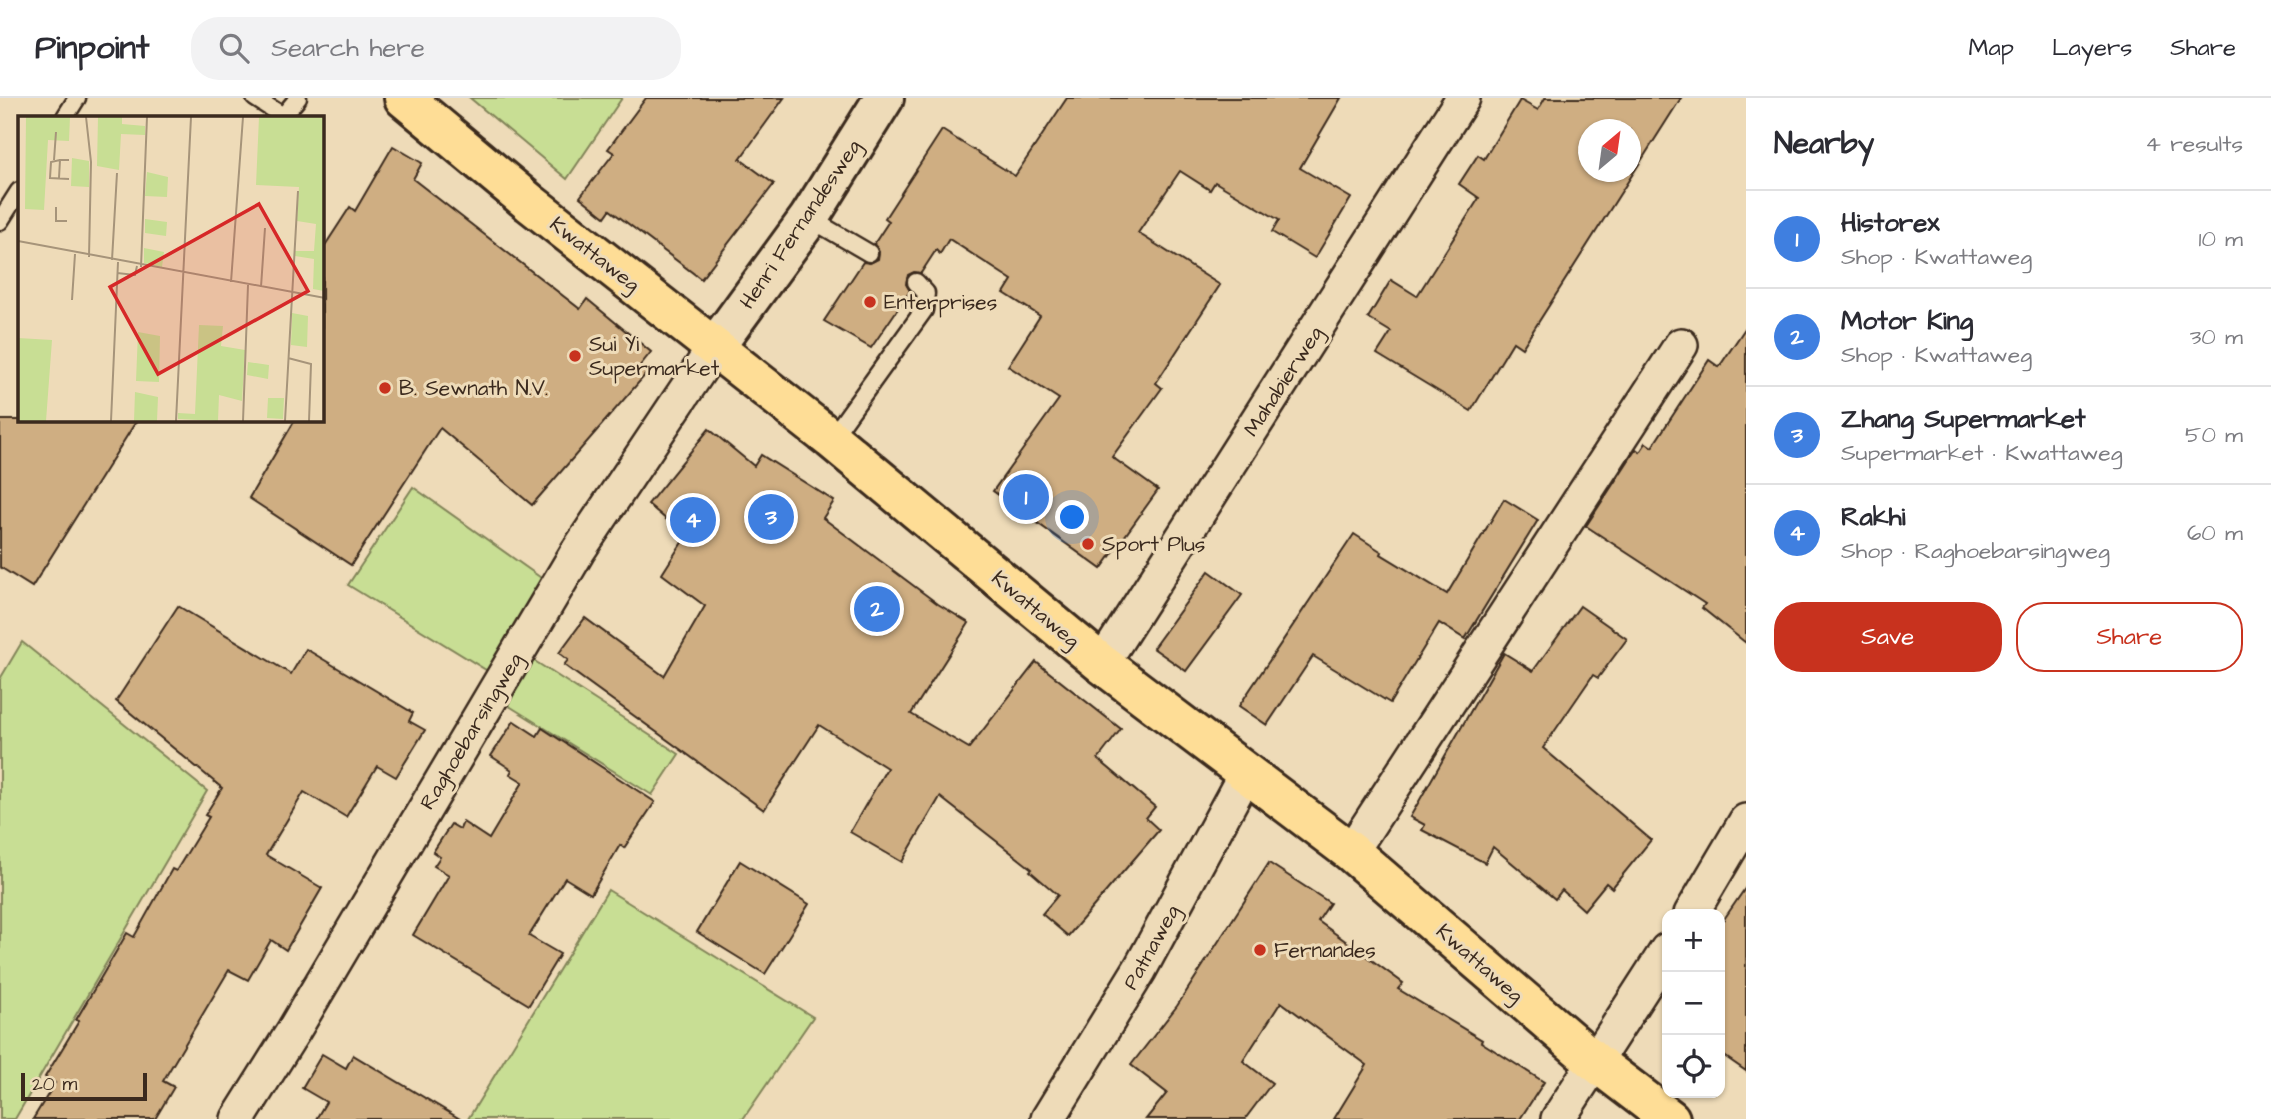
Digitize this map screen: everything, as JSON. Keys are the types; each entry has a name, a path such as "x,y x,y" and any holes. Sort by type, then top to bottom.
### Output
{"main road":[{"name":"Kwattaweg","path":"404,98 530,203 831,439 1102,664 1351,852 1594,1061 1670,1119"}],"street":[{"name":"Henri Fernandesweg","path":"714,348 809,218 884,98"},
{"name":"Mahabierweg","path":"1102,664 1463,98"},
{"path":"1351,852 1681,345"},
{"name":"Raghoebarsingweg","path":"238,1119 578,551 714,348"},
{"name":"Patnaweg","path":"1048,1119 1140,969 1247,771"},
{"path":"1693,909 1746,821"},
{"path":"1558,1119 1662,958"}],"lane":[{"path":"66,116 77,98"},
{"path":"255,98 283,116 298,98"},
{"path":"0,221 18,193"},
{"path":"809,218 869,253"},
{"path":"831,439 924,310 926,293 916,282"}],"green space":[{"path":"470,98 622,98 567,179"},
{"path":"413,487 544,580 491,673 348,585"},
{"path":"22,642 207,791 15,1119 0,1119 0,679"},
{"path":"533,660 679,754 652,795 506,704"},
{"path":"608,890 813,1017 743,1119 468,1119"}],"building":[{"path":"646,98 784,98 740,159 774,184 701,279 610,210 605,217 580,197 614,153 608,149"},
{"path":"1067,98 1341,98 1300,168 1351,198 1315,258 1272,232 1279,220 1215,182 1210,190 1180,171 1138,233 1220,285 1156,383 1162,388 1112,457 1158,490 1101,569 993,491 1059,399 1008,366 1040,316 1004,293 1012,280 949,239 940,254 936,250 921,273 908,275 906,284 910,291 871,348 824,321 863,262 870,263 878,259 879,252 874,244 889,221 885,218 942,130 1015,176"},
{"path":"1545,98 1681,98 1641,161 1641,119 1578,119 1578,182 1628,182 1522,348 1513,342 1471,411 1377,354 1391,332 1368,318 1391,280 1417,296 1479,198 1459,184 1478,155 1484,159 1520,100 1538,110"},
{"path":"393,146 422,163 413,179 580,309 587,299 651,352 639,367 647,373 532,505 440,428 351,565 249,498 294,422 324,422 324,247 350,207 355,211"},
{"path":"1746,327 1746,643 1702,608 1705,604 1586,526 1636,449 1640,452 1646,443 1652,447 1709,360 1719,367"},
{"path":"0,420 136,422 32,587 0,567"},
{"path":"709,429 754,466 761,455 834,501 823,518 938,604 969,623 911,714 969,748 1036,662 1121,729 1098,759 1155,807 1146,818 1159,830 1068,936 1042,914 1058,895 1030,871 1032,869 940,797 902,862 850,832 887,768 819,725 764,810 564,665 568,660 559,653 585,618 664,676 705,606 662,574 686,536 648,504"},
{"path":"1504,499 1538,520 1465,639 1439,623 1390,703 1313,656 1267,725 1239,706 1354,534 1382,552 1381,554 1447,594"},
{"path":"1209,571 1242,595 1186,671 1153,648"},
{"path":"178,606 291,674 306,649 413,713 409,721 425,730 396,777 377,766 346,817 304,792 266,855 322,888 286,950 271,940 248,980 229,970 163,1081 174,1087 155,1119 33,1119 55,1083 45,1077 79,1021 76,1020 127,933 134,937 172,869 176,871 209,817 205,815 222,788 116,701"},
{"path":"1580,606 1627,639 1598,678 1593,675 1543,748 1651,840 1612,888 1606,883 1584,910 1562,890 1555,899 1493,847 1485,863 1422,830 1425,825 1410,817 1504,653 1533,671"},
{"path":"514,721 537,736 542,728 655,802 624,848 620,845 591,894 565,878 529,936 560,954 529,1005 413,935 449,875 434,866 440,857 433,852 451,824 460,829 463,822 489,839 523,782 510,774 512,770 491,756"},
{"path":"740,861 809,904 765,974 697,932"},
{"path":"1269,863 1330,903 1318,921 1403,983 1398,989 1482,1040 1481,1042 1544,1082 1520,1119 1334,1119 1367,1065 1281,1002 1243,1061 1272,1083 1245,1119 1146,1119 1167,1093 1131,1065 1177,1006"},
{"path":"1746,887 1746,1071 1725,1056 1725,918"},
{"path":"322,1054 346,1068 353,1055 460,1119 316,1119 326,1102 302,1088"}],"place":[{"name":"Enterprises","path":"870,302"},
{"name":"Sui Yi Supermarket","path":"575,356"},
{"name":"B. Sewnath N.V.","path":"385,388"},
{"name":"Historex","path":"1026,497"},
{"name":"Zhang Supermarket","path":"771,517"},
{"name":"Rakhi","path":"693,520"},
{"name":"Sport Plus","path":"1088,544"},
{"name":"Motor King","path":"877,609"},
{"name":"Fernandes","path":"1260,950"}]}
